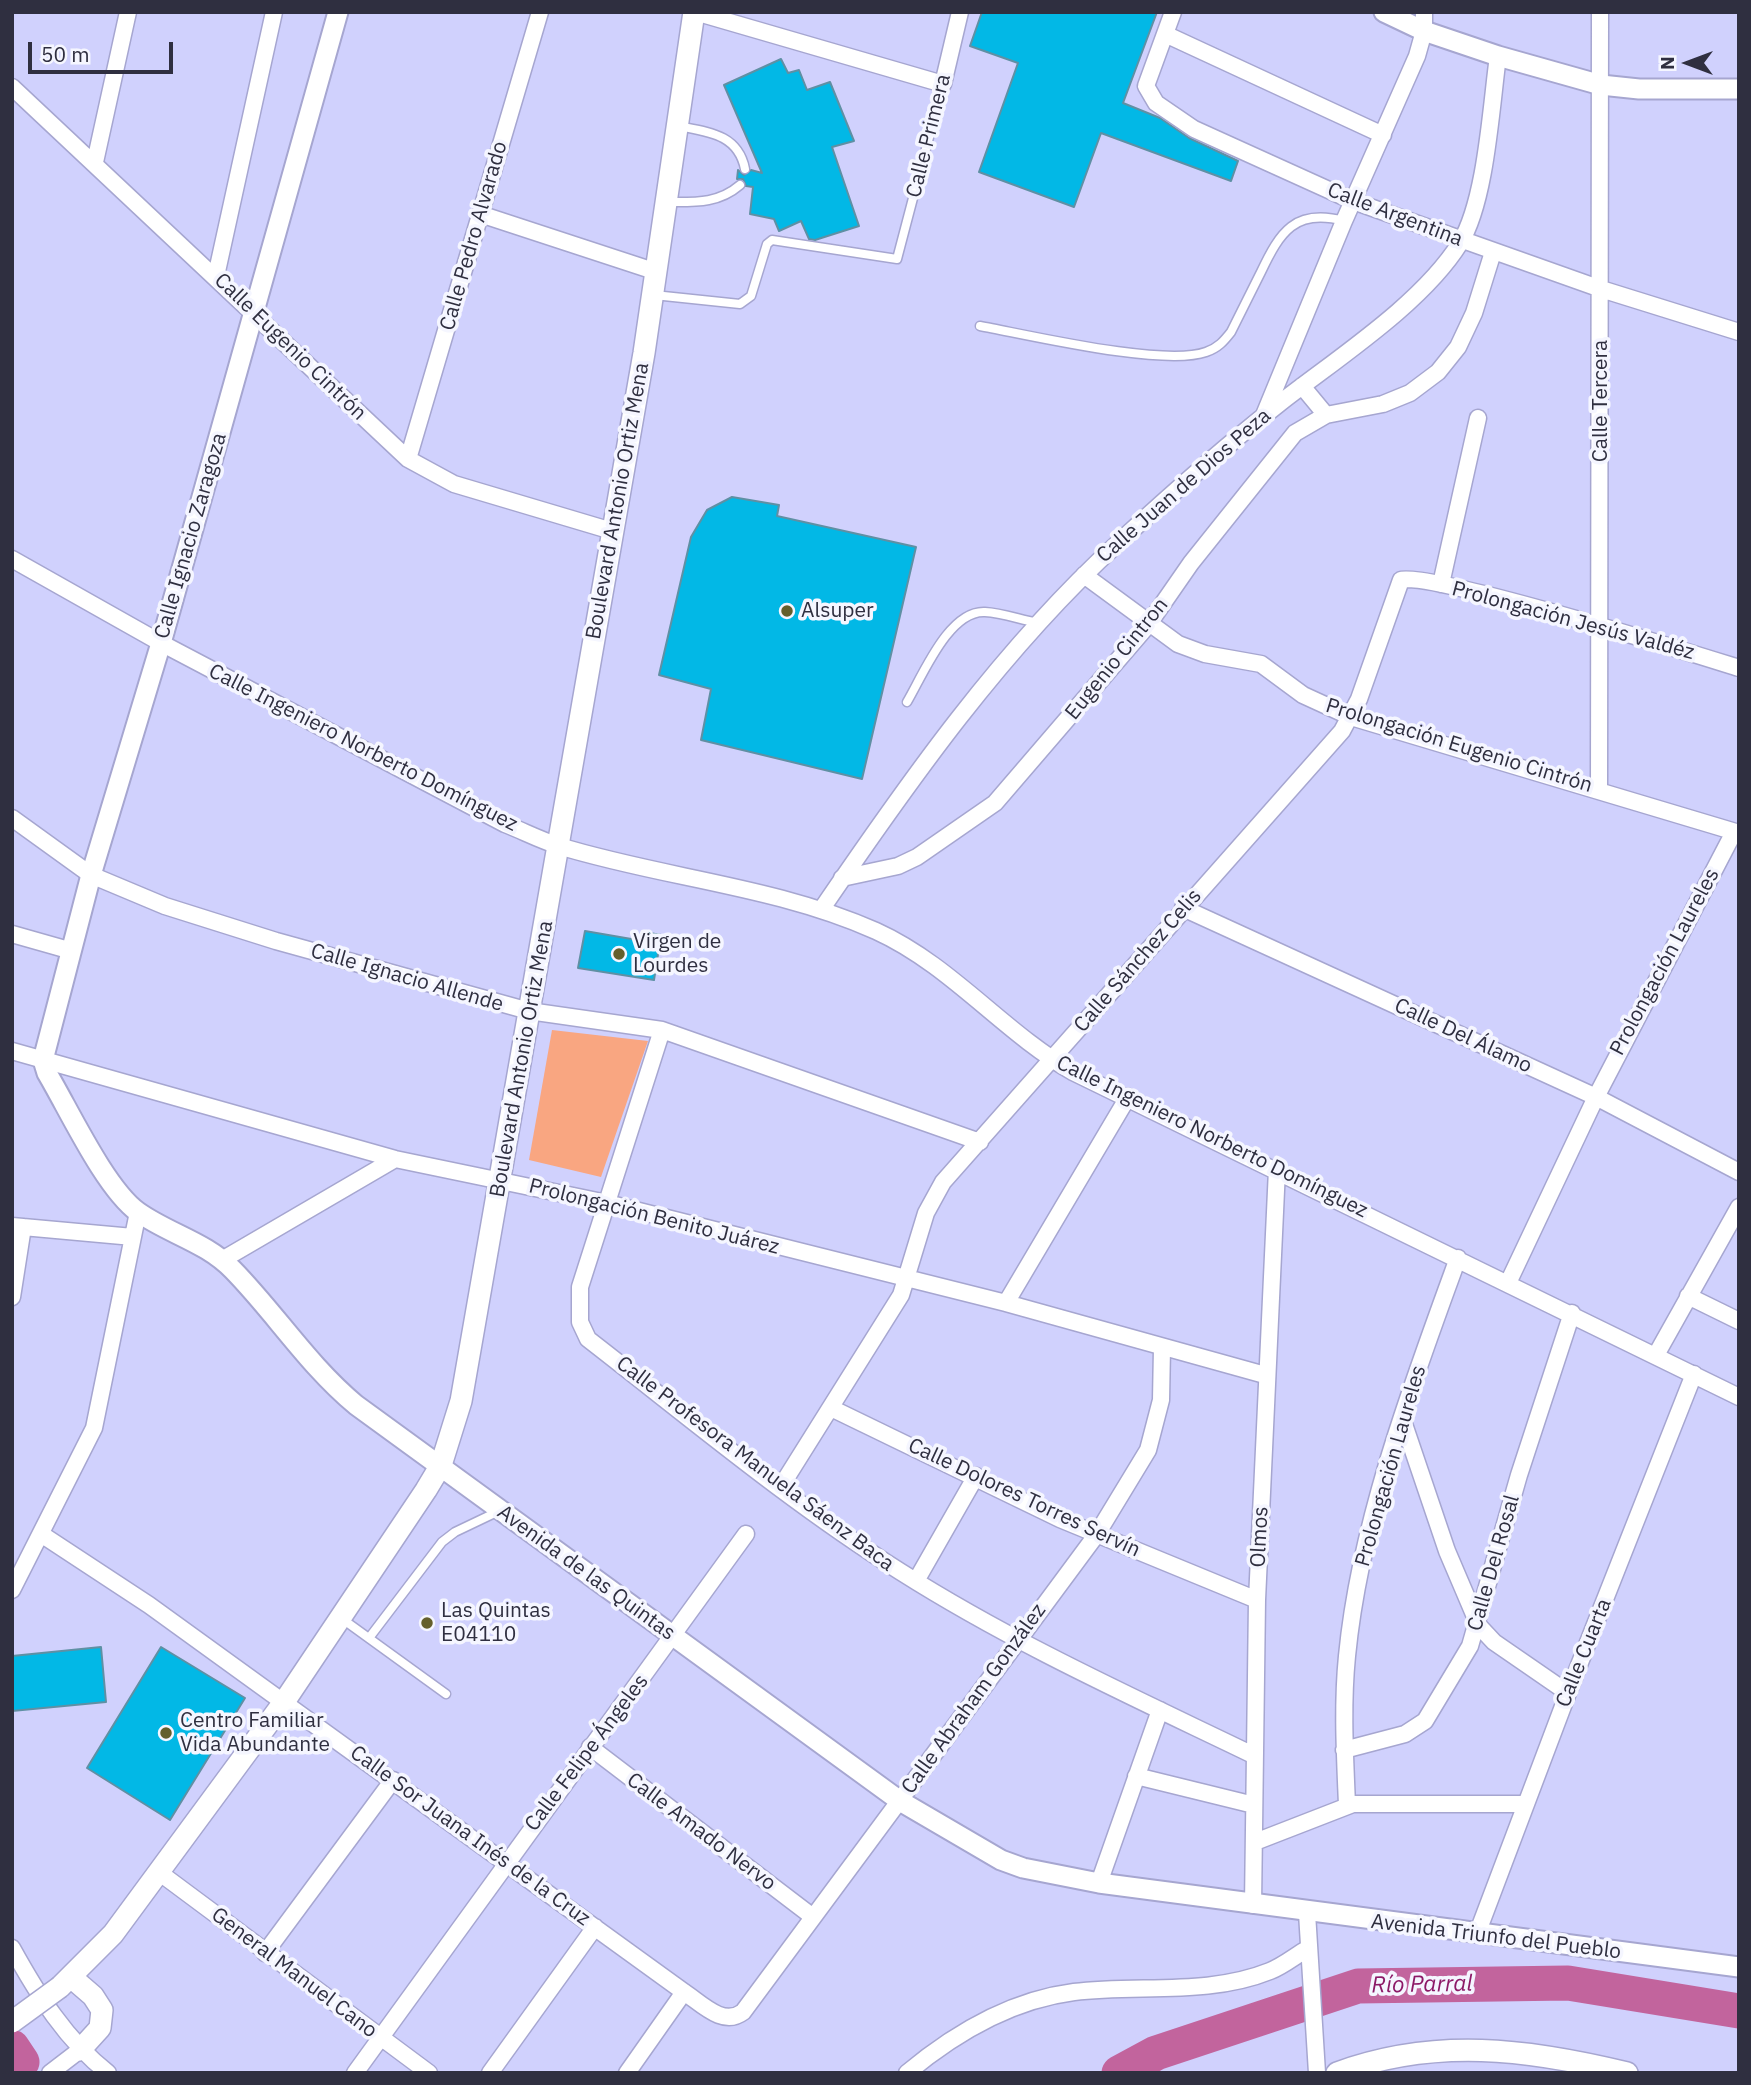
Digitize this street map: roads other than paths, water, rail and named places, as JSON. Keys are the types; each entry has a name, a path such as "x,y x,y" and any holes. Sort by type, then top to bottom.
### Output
{"main road":[{"name":"Boulevard Antonio Ortiz Mena","path":"12,2022 66,1982 101,1948 160,1873 284,1702 441,1465 461,1401 502,1180 657,272 694,12"},
{"path":"66,1982 93,1996 102,2010 100,2028 80,2050"},
{"path":"1337,2073 1392,2055 1420,2051 1516,2052 1576,2066 1627,2073"}],"street":[{"path":"95,162 128,12"},
{"path":"216,276 274,12"},
{"name":"Calle Ignacio Zaragoza","path":"43,1060 91,875 161,643 338,12"},
{"name":"Calle Pedro Alvarado","path":"408,459 540,12"},
{"path":"694,12 943,84"},
{"name":"Calle Primera","path":"943,84 960,12"},
{"name":"Calle Argentina","path":"1173,12 1146,83 1150,97 1156,103 1194,129 1353,201 1493,253 1739,332"},
{"path":"1384,12 1424,22 1498,56 1601,85 1639,89 1739,89"},
{"name":"Calle Tercera","path":"1599,790 1602,626 1600,12"},
{"path":"1264,415 1344,221 1383,135 1424,22"},
{"path":"1165,34 1383,135"},
{"name":"Calle Juan de Dios Peza","path":"821,910 961,719 1039,623 1084,575 1264,415 1410,299 1447,261 1461,241 1471,219 1498,56"},
{"name":"Calle Eugenio Cintrón","path":"12,87 95,162 408,459 454,484 612,531"},
{"path":"480,215 657,272"},
{"path":"1302,386 1326,415 1360,410 1401,397 1438,372 1458,347 1474,313 1493,253"},
{"name":"Eugenio Cintron","path":"842,878 898,866 918,856 995,803 1149,625 1191,563 1295,433 1326,415"},
{"path":"1441,584 1478,418"},
{"name":"Calle Ingeniero Norberto Domínguez","path":"12,559 161,643 460,803 558,846 821,910 882,933 920,954 1052,1059 1739,1397"},
{"name":"Prolongación Eugenio Cintrón","path":"1084,575 1149,625 1190,649 1261,664 1303,695 1351,717 1736,833"},
{"name":"Prolongación Jesús Valdéz","path":"1406,578 1441,584 1602,626 1739,667"},
{"name":"Calle Sánchez Celis","path":"780,1488 890,1316 907,1278 934,1195 1351,717 1398,584 1406,578"},
{"name":"Calle Ignacio Allende","path":"12,818 91,875 165,906 529,1011 662,1030 980,1142"},
{"name":"Prolongación Laureles","path":"1508,1283 1595,1097 1736,833"},
{"name":"Calle Del Álamo","path":"1184,908 1595,1097 1739,1172"},
{"path":"12,934 72,951"},
{"path":"607,1203 662,1030"},
{"name":"Prolongación Benito Juárez","path":"12,1051 395,1158 607,1203 1006,1303 1265,1375"},
{"name":"Avenida de las Quintas","path":"43,1060 47,1073 108,1176 138,1212 196,1242 222,1260 317,1371 356,1405 900,1801 1001,1860 1054,1875 1253,1905"},
{"path":"1006,1303 1128,1097"},
{"path":"222,1260 395,1158"},
{"name":"Olmos","path":"1253,1905 1257,1600 1276,1169"},
{"name":"Calle Profesora Manuela Sáenz Baca","path":"607,1203 580,1287 578,1308 587,1339 780,1488 916,1581 1017,1639 1253,1755"},
{"path":"1656,1355 1739,1207"},
{"path":"12,1590 94,1428 138,1212"},
{"path":"12,1297 18,1226 133,1237"},
{"name":"Prolongación Laureles","path":"1347,1805 1344,1750 1346,1656 1356,1590 1369,1527 1458,1258"},
{"path":"1688,1296 1739,1321"},
{"name":"Calle Del Rosal","path":"1344,1750 1405,1734 1425,1721 1470,1646 1572,1313"},
{"name":"Calle Abraham González","path":"726,2018 743,2012 1097,1534 1149,1450 1161,1400 1162,1348"},
{"name":"Calle Cuarta","path":"1477,1934 1568,1693 1694,1374"},
{"name":"Calle Dolores Torres Servín","path":"831,1408 1048,1513 1257,1600"},
{"path":"1403,1422 1447,1552 1477,1622 1494,1642 1568,1693"},
{"path":"916,1581 976,1476"},
{"name":"Calle Sor Juana Inés de la Cruz","path":"41,1534 149,1605 505,1864 684,1992 726,2018"},
{"name":"Calle Felipe Ángeles","path":"355,2073 746,1534"},
{"path":"1099,1883 1160,1710"},
{"name":"Calle Amado Nervo","path":"590,1747 813,1917"},
{"path":"1136,1776 1254,1805"},
{"path":"265,1953 393,1780"},
{"path":"1255,1842 1347,1805 1525,1804"},
{"name":"General Manuel Cano","path":"160,1873 429,2073"},
{"name":"Avenida Triunfo del Pueblo","path":"1253,1905 1739,1967"},
{"path":"1307,1913 1307,1953 1317,2069"},
{"path":"490,2073 595,1927"},
{"path":"12,1948 47,2006 80,2050 108,2073"},
{"path":"907,2073 963,2032 1037,1999 1074,1992 1218,1986 1273,1970 1307,1953"},
{"path":"627,2073 684,1992"},
{"path":"50,2073 80,2050"}],"lane":[{"name":"Calle Primera","path":"653,295 740,304 751,296 767,244 772,240 897,259 943,84"},
{"path":"678,126 724,137 738,148 745,169"},
{"path":"667,202 715,200 740,185"},
{"path":"980,326 1163,356 1206,353 1220,346 1231,332 1282,233 1304,219 1321,217 1344,221"},
{"path":"907,702 953,625 967,615 984,612 1039,623"},
{"path":"369,1638 442,1542 455,1532 501,1510"},
{"path":"340,1618 446,1694"}],"waterway":[{"name":"Río Parral","path":"1119,2073 1156,2053 1358,1986 1568,1983 1739,2011"},
{"name":"Río Parral","path":"12,2047 22,2062"}],"place":[{"name":"Alsuper","path":"787,611"},
{"name":"Virgen de Lourdes","path":"619,954"},
{"name":"Las Quintas E04110","path":"427,1623"},
{"name":"Centro Familiar Vida Abundante","path":"166,1733"}]}
